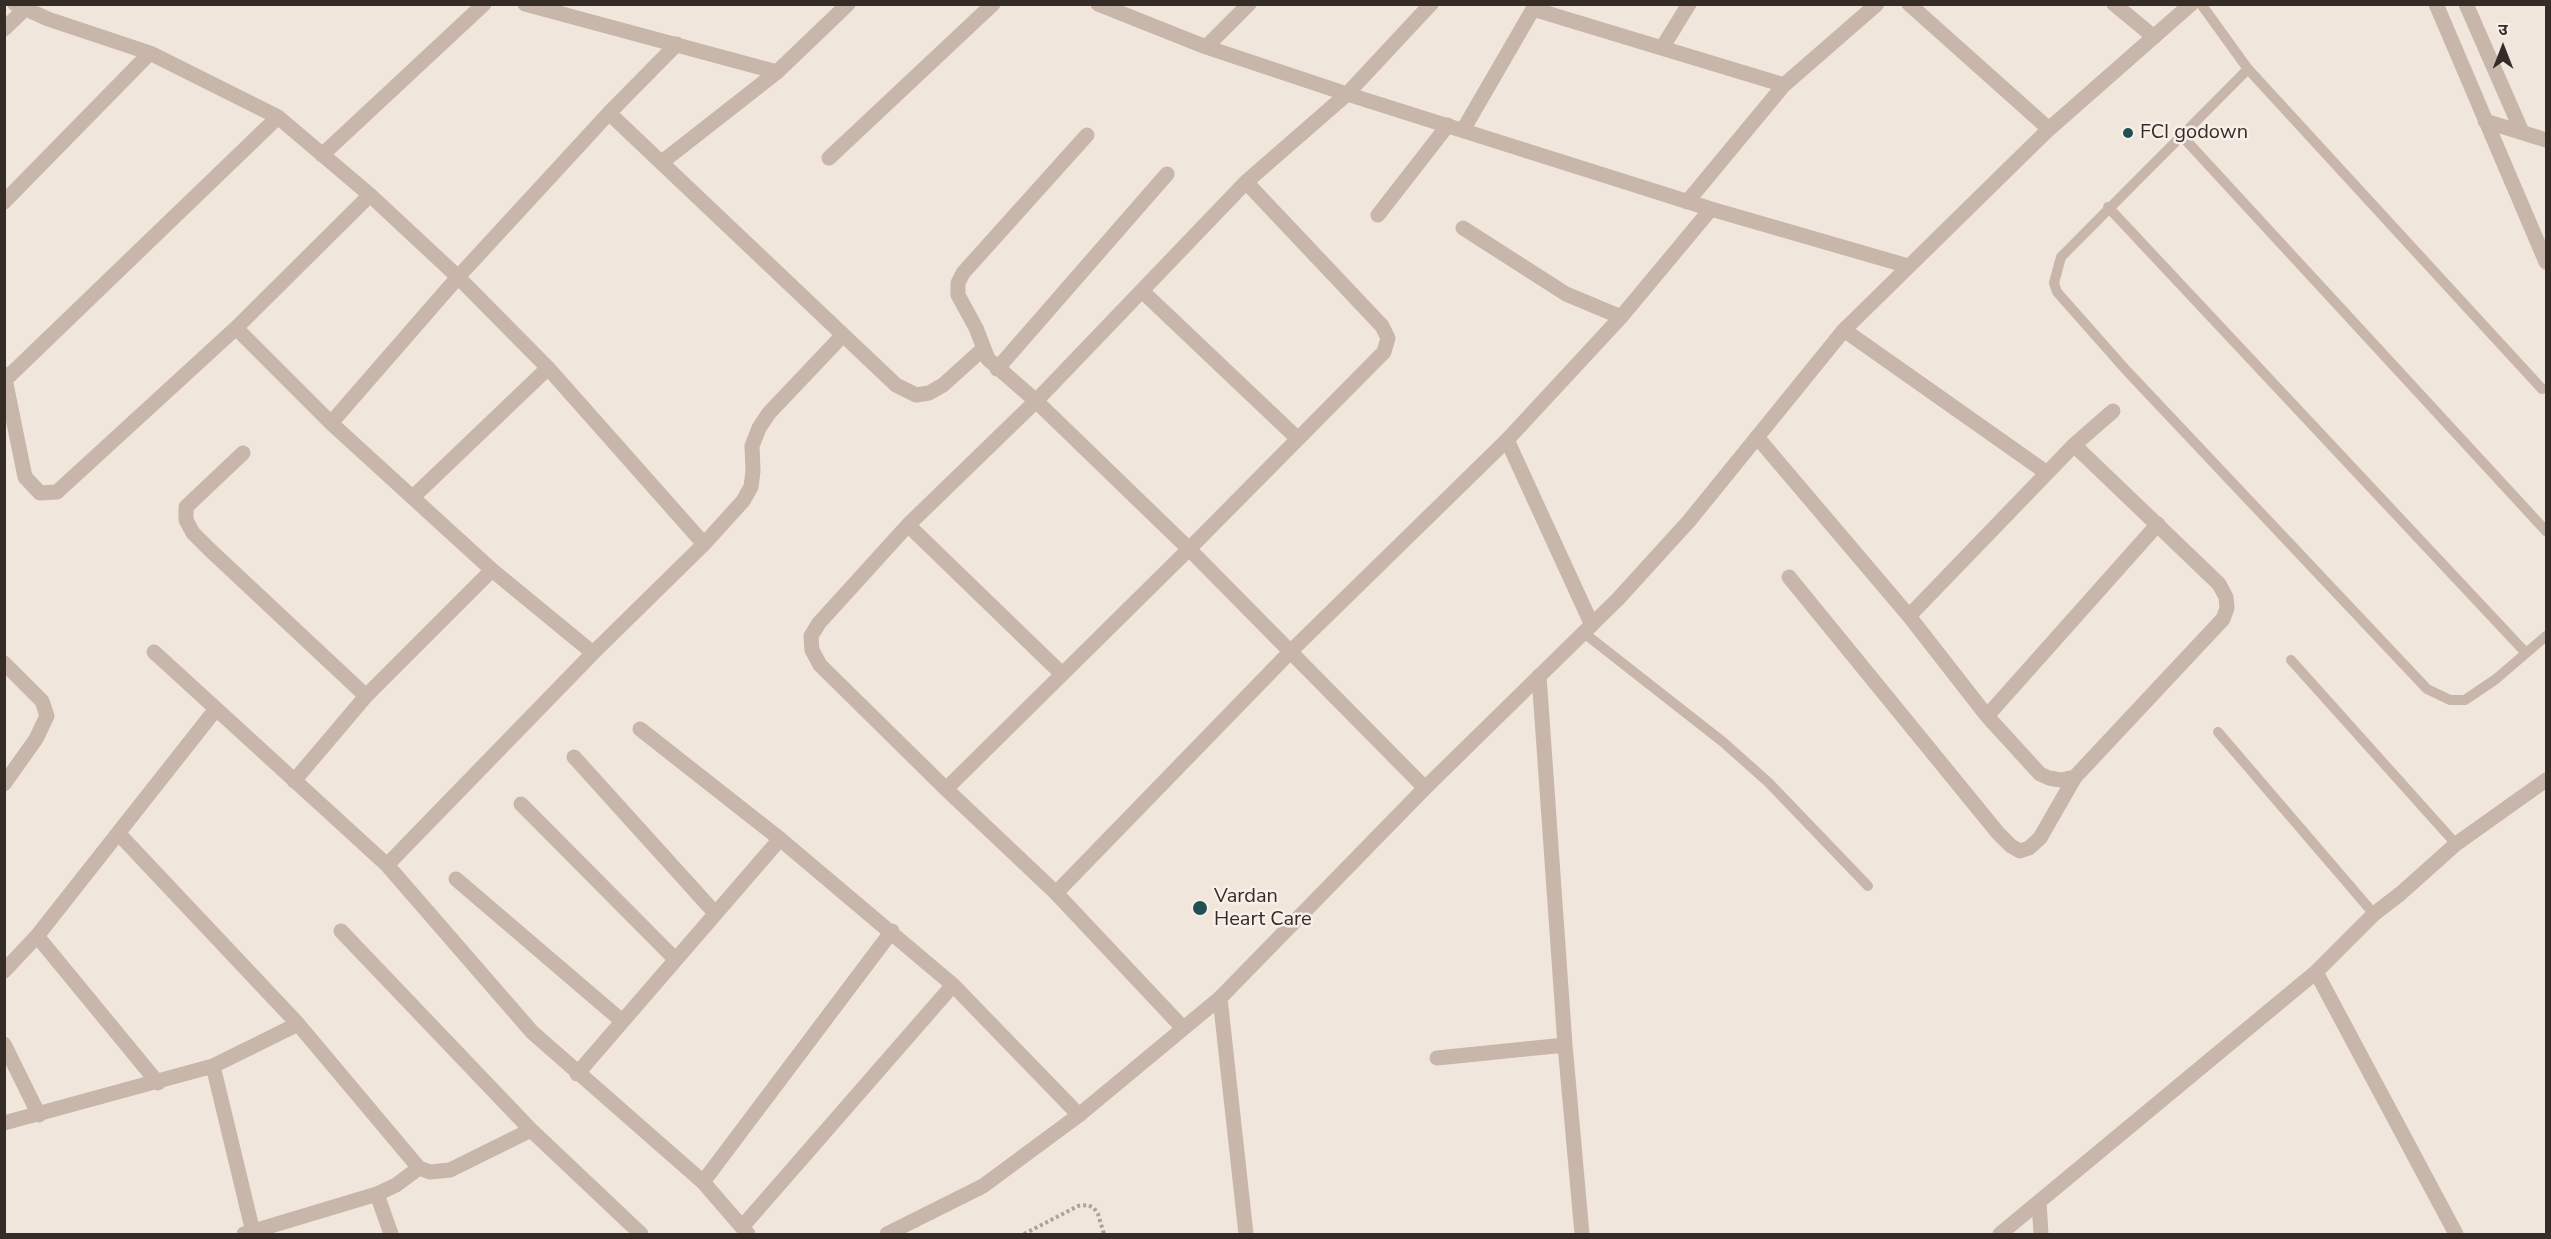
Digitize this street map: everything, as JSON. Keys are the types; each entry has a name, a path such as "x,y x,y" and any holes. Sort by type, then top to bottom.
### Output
{"street":[{"path":"322,155 484,4"},
{"path":"525,4 777,72"},
{"path":"662,162 777,72 848,4"},
{"path":"829,158 993,4"},
{"path":"1098,4 1206,46 1347,94 1687,202 1908,266"},
{"path":"1206,46 1249,4"},
{"path":"1183,1028 1056,893 820,665 812,650 811,636 819,623 908,525 1036,401 1246,182 1347,94 1431,4"},
{"path":"1662,48 1689,4"},
{"path":"1687,202 1784,85 1877,4"},
{"path":"1909,4 2049,129"},
{"path":"2114,4 2154,37"},
{"path":"887,1234 983,1186 1079,1114 1220,998 1425,788 1588,629 1689,521 1844,330 2049,129 2191,4"},
{"path":"2436,4 2547,262"},
{"path":"2466,4 2522,132"},
{"path":"4,29 20,7 150,53 278,117 370,195 458,277 548,368 704,544"},
{"path":"1378,215 1455,128 1535,7 1784,85"},
{"path":"331,423 458,277 609,113 677,44"},
{"path":"4,202 150,53"},
{"path":"609,113 896,385 916,395 929,393 943,385 983,349"},
{"path":"278,117 5,376 24,477 40,493 57,492 236,328 370,195"},
{"path":"2485,120 2547,140"},
{"path":"1087,135 963,273 958,283 958,295 976,328 983,349 997,369 1036,401 1189,549 1425,788"},
{"path":"997,369 1167,174"},
{"path":"946,789 1189,549 1297,438 1375,364 1384,352 1388,338 1382,326 1246,182"},
{"path":"1056,893 1291,651 1507,440 1621,317 1711,209"},
{"path":"1463,228 1566,294 1621,317"},
{"path":"1142,291 1297,438"},
{"path":"236,328 331,423 492,570 593,653"},
{"path":"1844,330 2047,473"},
{"path":"387,865 593,653 704,544 743,501 751,487 752,446 769,413 843,335"},
{"path":"413,497 548,368"},
{"path":"1909,616 2074,445 2112,411"},
{"path":"1757,436 1909,616 1987,716 2040,774 2061,780 2075,777"},
{"path":"1507,440 1588,629"},
{"path":"1789,577 1998,833 2011,846 2020,851 2029,848 2040,838 2075,777 2223,619 2227,608 2226,597 2219,584 2074,445"},
{"path":"243,453 186,507 186,520 193,533 209,549 366,696"},
{"path":"1987,716 2158,524"},
{"path":"908,525 1062,674"},
{"path":"294,781 366,696 492,570"},
{"path":"154,652 387,865 532,1032 577,1074 703,1182 745,1231 953,985"},
{"path":"4,663 42,701 47,716 36,739 4,784"},
{"path":"1539,676 1565,1045 1582,1234"},
{"path":"4,971 37,936 216,709"},
{"path":"640,729 780,838 892,931 953,985 1079,1114"},
{"path":"574,758 716,913"},
{"path":"2000,1234 2316,972 2374,914 2456,844 2547,780"},
{"path":"521,804 675,959"},
{"path":"118,833 298,1024 418,1168 430,1172 450,1170 531,1130"},
{"path":"577,1074 780,838"},
{"path":"456,879 622,1021"},
{"path":"341,931 531,1130 641,1234"},
{"path":"703,1182 892,931"},
{"path":"37,936 158,1083"},
{"path":"2316,972 2456,1234"},
{"path":"1220,998 1246,1234"},
{"path":"4,1123 158,1083 213,1066 298,1024"},
{"path":"4,1044 39,1115"},
{"path":"1437,1058 1565,1045"},
{"path":"213,1066 248,1233 377,1194 396,1185 418,1168"},
{"path":"377,1194 391,1234"},
{"path":"2039,1202 2041,1234"}],"lane":[{"path":"2200,4 2248,69 2542,389"},
{"path":"2248,69 2108,207 2061,257 2054,283 2057,292 2126,370 2427,689 2450,700 2465,700 2496,679 2547,636"},
{"path":"2181,135 2547,531"},
{"path":"2108,207 2526,653"},
{"path":"1588,629 1724,742 1768,782 1868,886"},
{"path":"2291,660 2456,844"},
{"path":"2218,732 2374,914"}],"path":[{"path":"1024,1234 1078,1206 1088,1205 1098,1214 1104,1234"}],"place":[{"name":"FCI godown","path":"2128,133"},
{"name":"Vardan Heart Care","path":"1200,908"}]}
